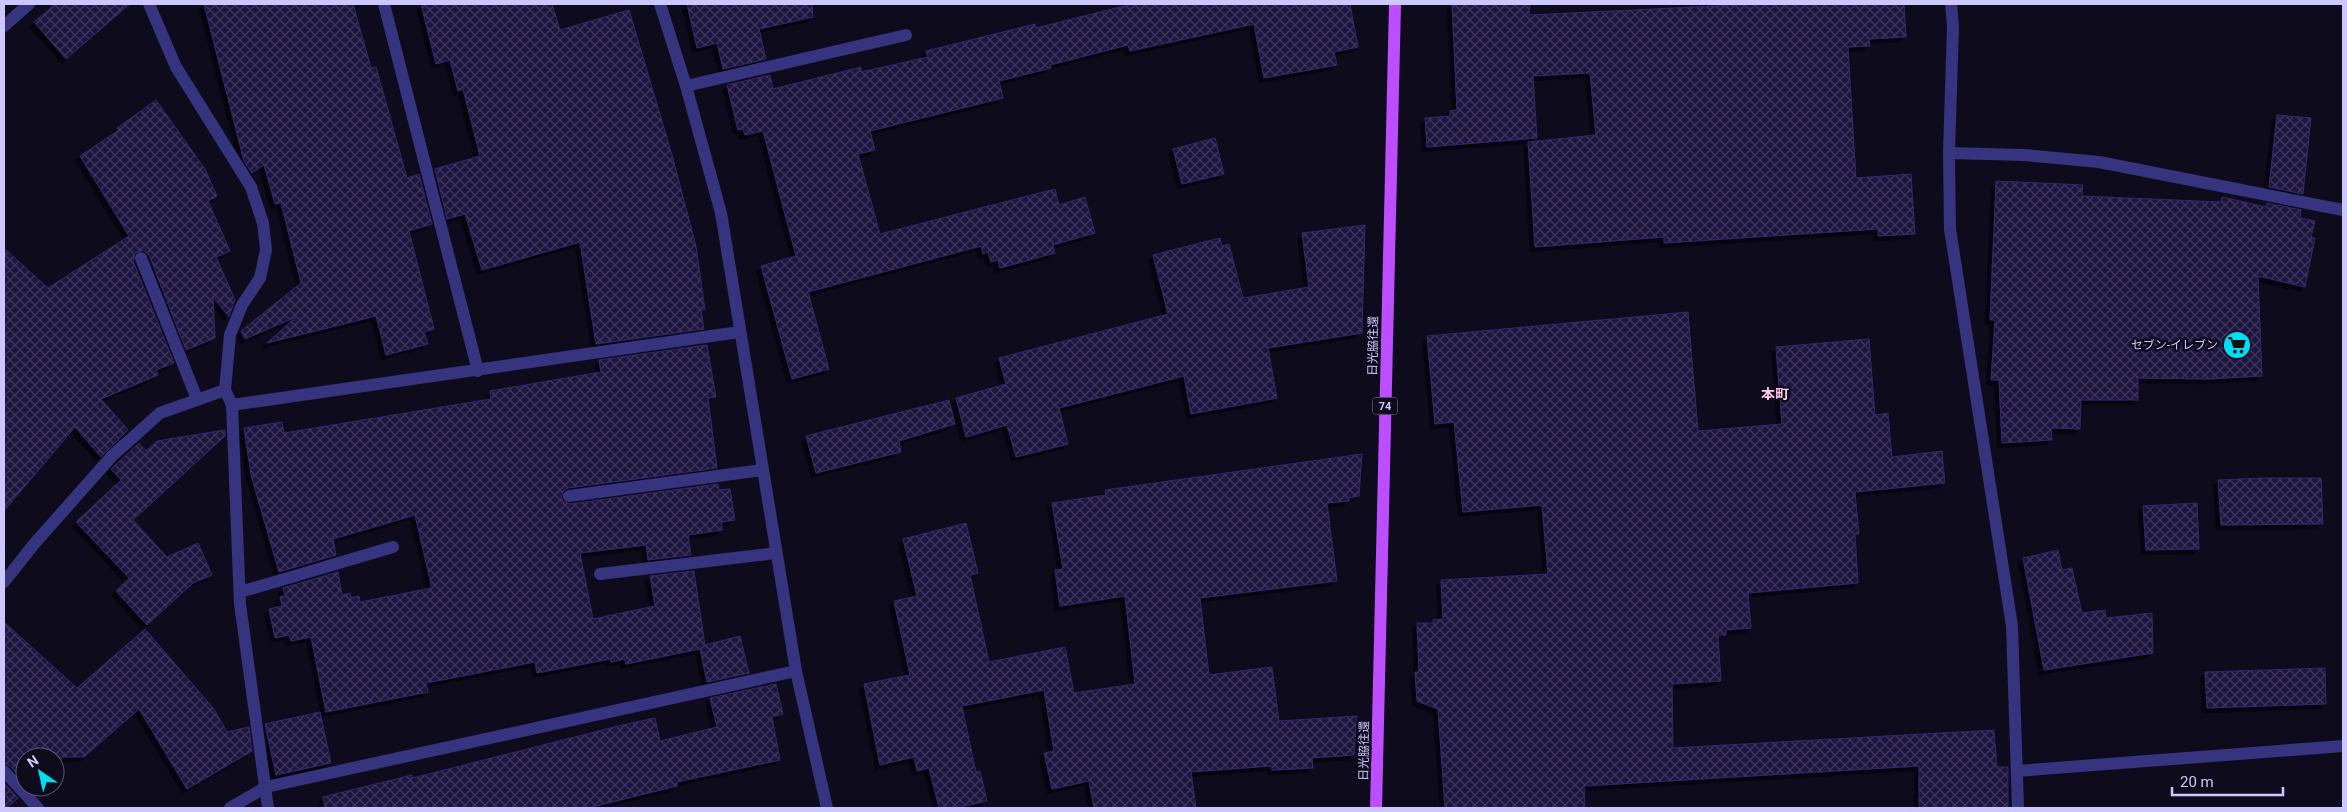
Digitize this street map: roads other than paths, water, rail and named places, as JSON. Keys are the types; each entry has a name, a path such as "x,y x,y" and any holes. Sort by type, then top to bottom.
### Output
{"main road":[{"name":"日光脇往還","path":"1376,808 1395,4"}],"street":[{"path":"4,26 29,4"},
{"path":"149,4 176,67 251,187 263,223 266,250 260,278 242,305 230,335 225,390 232,405 240,592 268,808"},
{"path":"384,4 478,371"},
{"path":"660,4 686,86 721,212 739,332 796,671 827,808"},
{"path":"1951,4 1953,26 1949,153 1950,229 2012,626 2018,808"},
{"path":"686,86 906,35"},
{"path":"1949,153 2025,155 2098,162 2343,210"},
{"path":"141,258 197,398"},
{"path":"232,405 739,332"},
{"path":"4,582 34,544 112,456 160,413 197,398 225,390"},
{"path":"569,496 762,470"},
{"path":"240,592 393,547"},
{"path":"600,574 776,553"},
{"path":"230,808 266,787 796,671"},
{"path":"2017,771 2343,746"},
{"path":"4,771 38,808"}],"place":[{"name":"セブン-イレブン","path":"2237,345"}],"district":[{"name":"本町","path":"1775,394"}]}
